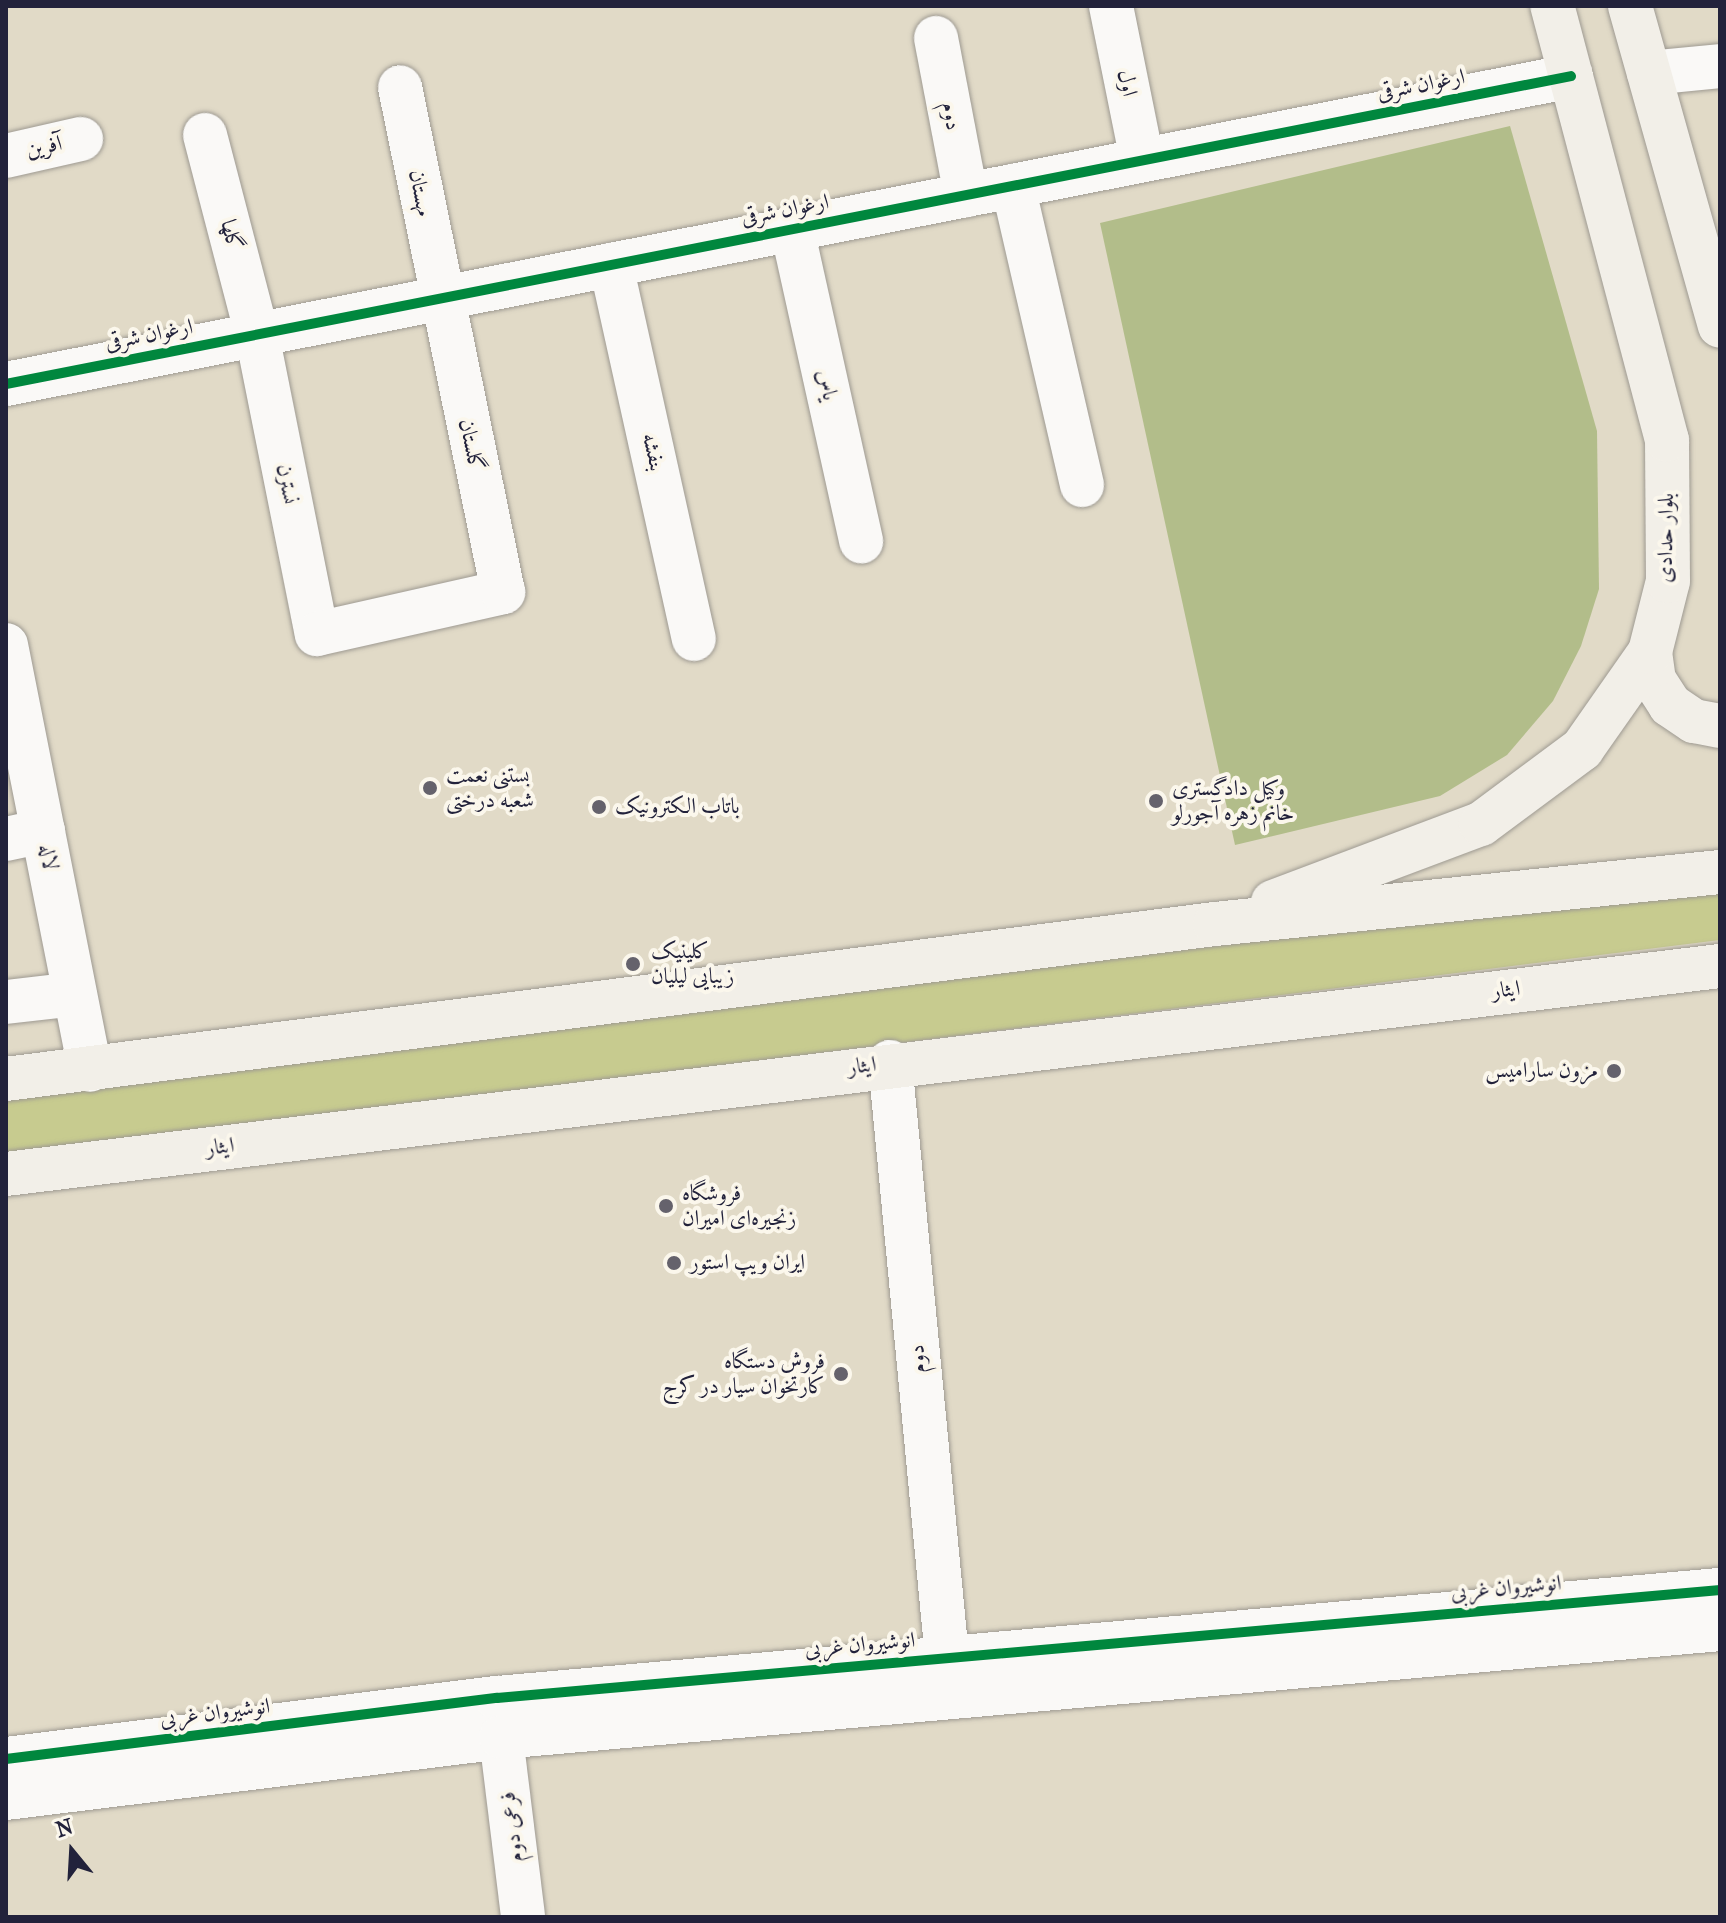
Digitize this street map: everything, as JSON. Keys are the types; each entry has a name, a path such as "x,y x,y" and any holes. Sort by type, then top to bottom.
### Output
{"main road":[{"name":"بلوار حدادی","path":"1215,924 1481,824 1582,749 1650,652 1668,581 1667,440 1552,6"},
{"path":"1630,6 1720,326"},
{"path":"1650,652 1654,680 1670,705 1720,726"},
{"path":"6,1079 1215,924 1720,872"},
{"name":"ایثار","path":"6,1174 890,1062 1720,966"}],"street":[{"name":"اول","path":"1111,6 1142,160"},
{"name":"دوم","path":"936,38 966,195"},
{"path":"1649,73 1720,66"},
{"name":"ارغوان شرقی","path":"6,384 1571,76"},
{"name":"مهستان","path":"400,87 439,298"},
{"name":"گلها","path":"205,135 257,335"},
{"name":"آفرین","path":"6,156 81,139"},
{"path":"1013,186 1082,485"},
{"name":"یاس","path":"792,229 861,541"},
{"name":"بنفشه","path":"611,265 694,639"},
{"name":"گلستان","path":"317,634 503,592 439,298"},
{"name":"نسترن","path":"257,335 317,634"},
{"name":"لاله","path":"6,645 24,835 75,994 90,1070"},
{"path":"6,1002 75,994"},
{"name":"دوم","path":"890,1062 947,1657"},
{"name":"انوشیروان غربی","path":"6,1798 501,1737 1648,1616 1720,1590"},
{"name":"انوشیروان غربی","path":"6,1759 497,1698 947,1657 1648,1616 1720,1629"},
{"name":"فرعی دوم","path":"501,1737 523,1917"}],"green space":[{"path":"1510,126 1597,431 1599,589 1581,646 1553,701 1507,755 1440,796 1235,845 1100,223"},
{"path":"1720,887 1720,940 6,1155 6,1089"}],"cycle path":[{"path":"6,384 1571,76"},
{"path":"6,1759 497,1698 1720,1590"}],"place":[{"name":"بستنی نعمت شعبه درختی","path":"430,788"},
{"name":"وکیل دادگستری خانم زهره آجورلو","path":"1156,801"},
{"name":"باتاب الکترونیک","path":"599,807"},
{"name":"کلینیک زیبایی لیلیان","path":"633,964"},
{"name":"مزون سارامیس","path":"1614,1071"},
{"name":"فروشگاه زنجیره‌ای امیران","path":"666,1206"},
{"name":"ایران ویپ استور","path":"674,1263"},
{"name":"فروش دستگاه کارتخوان سیار در کرج","path":"841,1374"}]}
